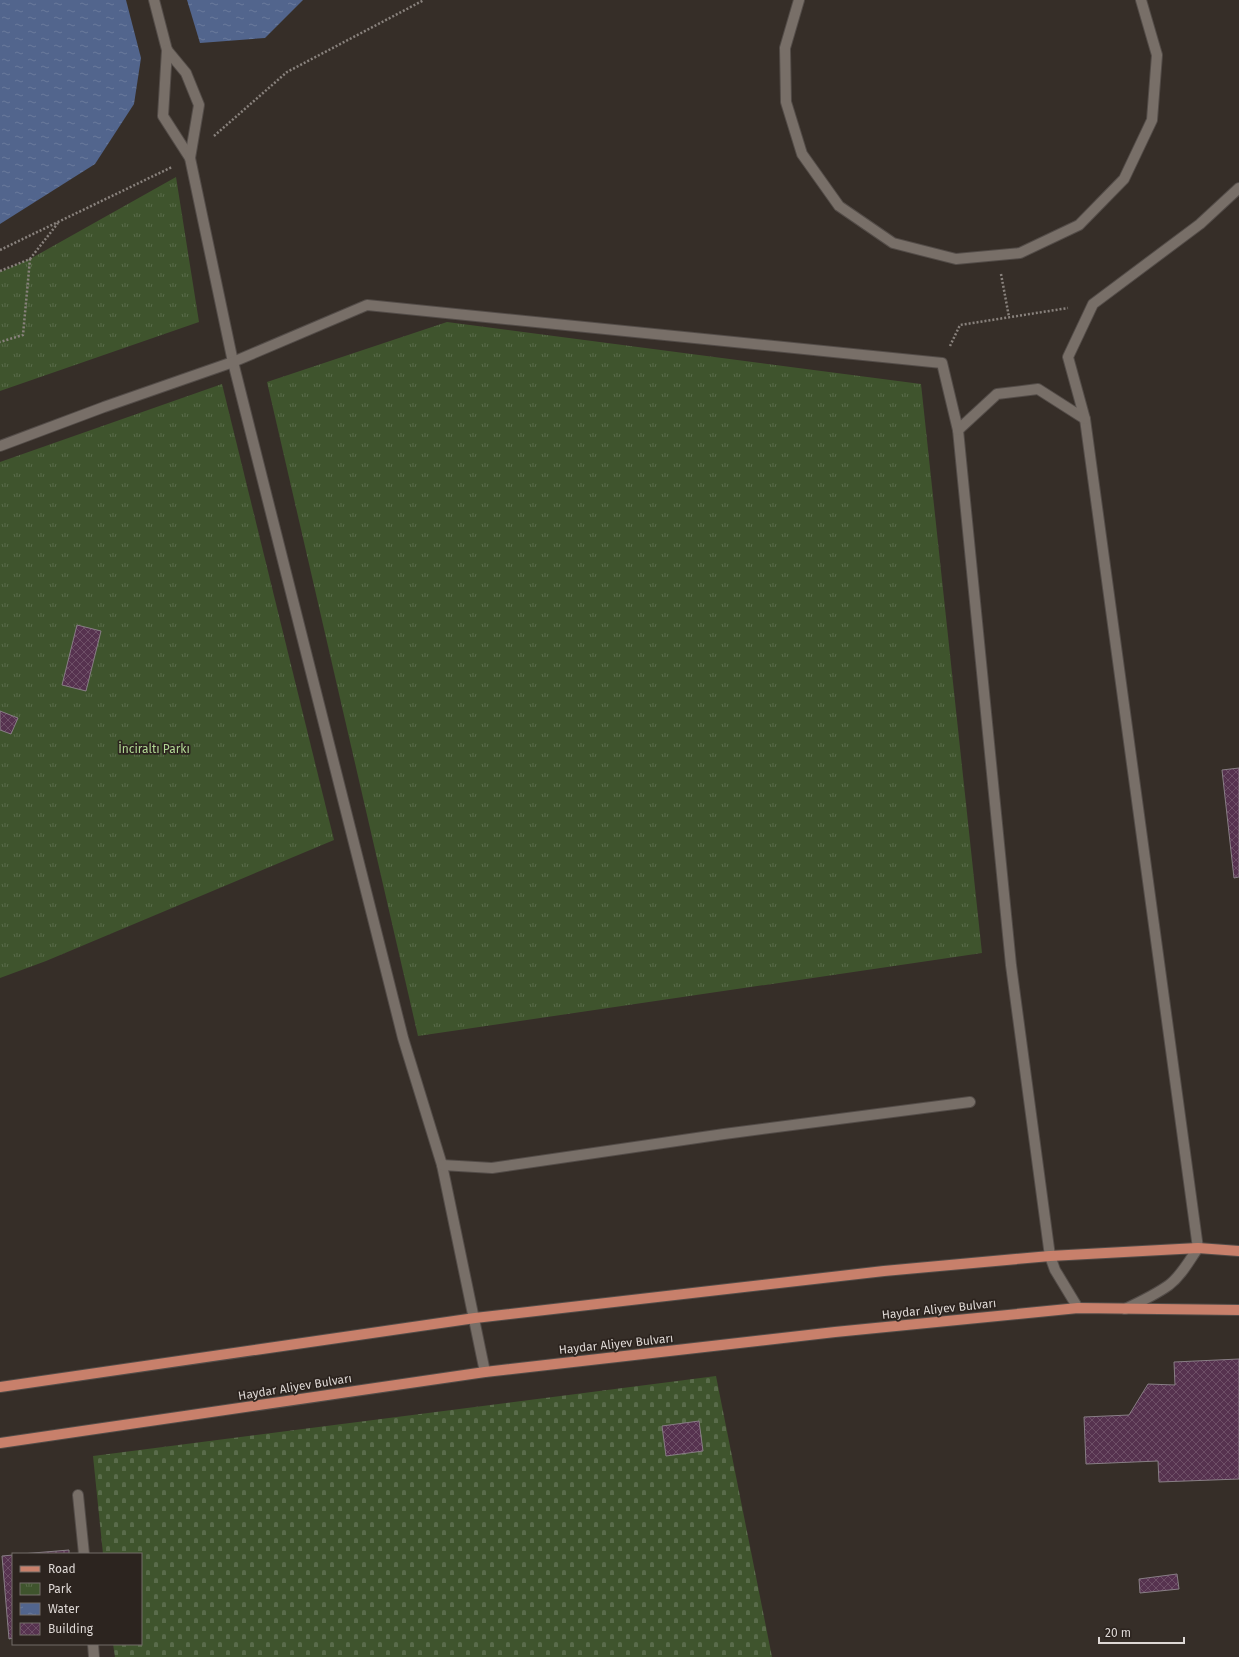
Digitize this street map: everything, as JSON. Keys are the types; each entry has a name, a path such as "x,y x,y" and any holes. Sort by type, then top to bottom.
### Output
{"main road":[{"path":"0,1387 475,1318 884,1271 1050,1256 1198,1248 1239,1251"},
{"name":"Haydar Aliyev Bulvarı","path":"0,1444 485,1372 827,1333 1078,1308 1239,1310"}],"street":[{"path":"154,0 167,50 163,116 190,158 234,362 403,1038 442,1165 485,1372"},
{"path":"799,0 785,48 786,102 802,154 839,206 893,243 956,259 1020,253 1079,225 1124,179 1152,120 1157,56 1141,0"},
{"path":"167,50 186,73 199,105 190,158"},
{"path":"1125,1309 1150,1297 1170,1284 1185,1268 1198,1248 1085,419 1068,358 1093,304 1200,224 1239,188"},
{"path":"0,446 104,407 234,362 367,305 942,363 958,430 1011,965 1050,1256 1055,1270 1078,1308"},
{"path":"958,430 997,394 1038,389 1085,419"},
{"path":"442,1165 492,1168 724,1134 970,1102"},
{"path":"78,1495 84,1553"},
{"path":"93,1645 94,1657"}],"path":[{"path":"190,158 287,72 424,0"},
{"path":"0,250 175,165"},
{"path":"0,271 30,259 59,222"},
{"path":"997,255 1009,317"},
{"path":"0,342 23,335 30,259"},
{"path":"942,363 960,325 1093,304"}],"green space":[{"path":"176,177 199,322 0,391 0,272 30,259"},
{"path":"447,322 921,384 982,953 418,1036 267,382"},
{"name":"İnciraltı Parkı","path":"222,384 334,840 46,961 0,978 0,462"},
{"path":"716,1376 772,1657 115,1657 113,1645 142,1645 142,1553 103,1553 93,1456"}],"water":[{"path":"0,0 126,0 141,58 134,104 95,164 0,224"},
{"path":"187,0 303,0 265,38 200,43"}],"building":[{"path":"77,625 101,631 86,691 62,685"},
{"path":"0,711 18,718 11,734 0,730"},
{"path":"1239,768 1239,877 1234,878 1222,770"},
{"path":"1239,1359 1239,1479 1159,1482 1158,1461 1086,1464 1084,1417 1129,1415 1148,1384 1175,1385 1174,1362"},
{"path":"699,1421 703,1451 666,1456 662,1426"},
{"path":"69,1550 69,1553 33,1553"},
{"path":"12,1555 12,1638 9,1639 2,1556"},
{"path":"1177,1574 1179,1589 1140,1593 1139,1579"}]}
